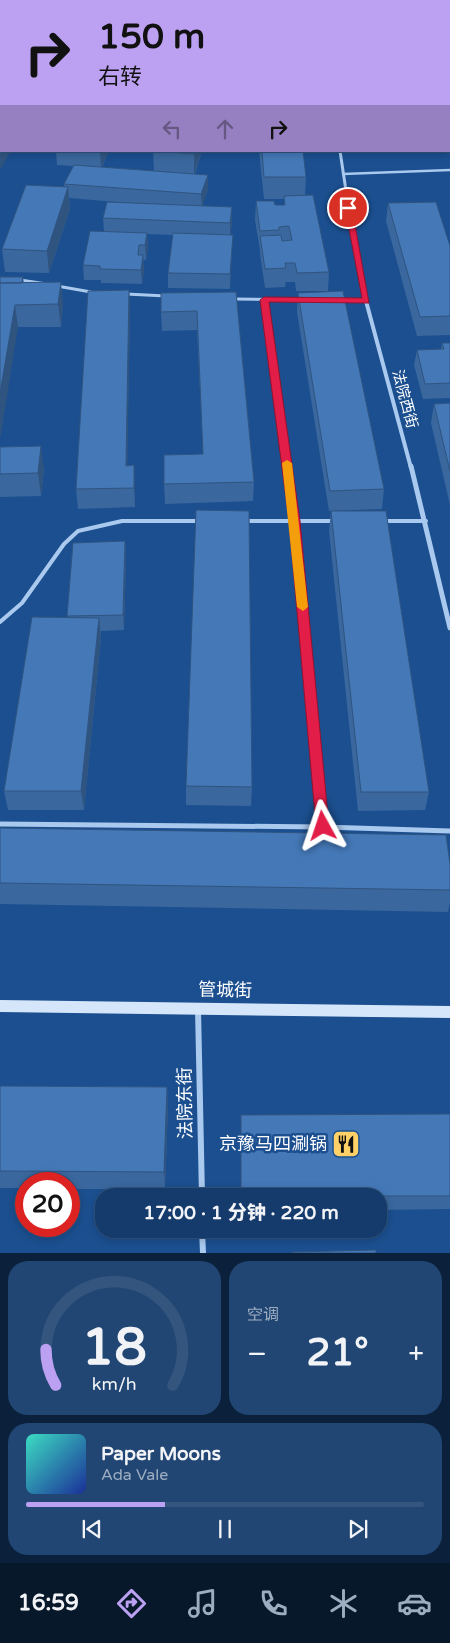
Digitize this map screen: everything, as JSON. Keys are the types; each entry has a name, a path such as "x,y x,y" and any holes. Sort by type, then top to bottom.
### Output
{"street":[{"name":"法院西街","path":"340,152 353,242 366,301 426,521 450,628"},
{"name":"管城街","path":"0,1006 450,1012"},
{"name":"法院东街","path":"198,1009 202,1188"},
{"path":"202,1238 203,1253"}],"lane":[{"path":"343,174 450,170"},
{"path":"17,280 97,292"},
{"path":"116,293 176,296"},
{"path":"225,298 311,300"},
{"path":"264,300 295,521 323,826"},
{"path":"339,300 366,301"},
{"path":"0,622 22,603 64,544 78,531 122,521 208,521"},
{"path":"237,521 342,521"},
{"path":"379,521 426,521"},
{"path":"0,824 323,826 450,831"}],"building":[{"path":"167,152 195,152 194,154"},
{"path":"262,152 303,152 306,177 264,177"},
{"path":"74,165 208,175 201,194 64,184"},
{"path":"26,185 68,187 47,251 2,249"},
{"path":"313,195 329,272 297,273 295,263 285,263 286,268 265,269 260,236 281,235 282,241 292,240 289,226 279,227 279,230 260,231 256,201 274,201 275,205 285,205 284,196"},
{"path":"107,202 232,207 230,223 103,218"},
{"path":"436,202 450,246 450,316 420,317 388,203"},
{"path":"90,231 147,233 145,245 139,245 138,255 143,255 141,270 100,269 100,266 83,265"},
{"path":"173,233 233,235 230,274 168,273"},
{"path":"0,277 23,277 22,283 0,283"},
{"path":"61,282 58,304 15,305 0,393 0,283"},
{"path":"129,290 126,466 134,465 134,488 76,489 88,291"},
{"path":"343,291 384,489 330,491 298,293"},
{"path":"236,292 254,482 164,484 164,455 203,454 197,311 161,312 161,293"},
{"path":"442,343 450,343 450,383 425,384 417,350 444,349"},
{"path":"450,403 450,471 434,404"},
{"path":"41,446 38,473 0,474 0,447"},
{"path":"196,510 249,511 252,787 186,786"},
{"path":"331,511 386,511 429,792 361,792"},
{"path":"125,541 123,615 67,616 73,543"},
{"path":"32,617 99,618 81,791 4,791"},
{"path":"0,828 446,835 450,864 450,890 0,883"},
{"path":"0,1086 167,1087 164,1172 0,1171"},
{"path":"450,1114 450,1196 387,1196 387,1188 241,1188 241,1115"},
{"path":"376,1250 376,1253 292,1253 292,1252"}],"slow traffic":[{"path":"287,463 295,521 303,607"}],"place":[{"name":"京豫马四涮锅","path":"346,1144"}],"route":[{"path":"323,826 295,521 264,300 366,301 353,242 348,208"}]}
